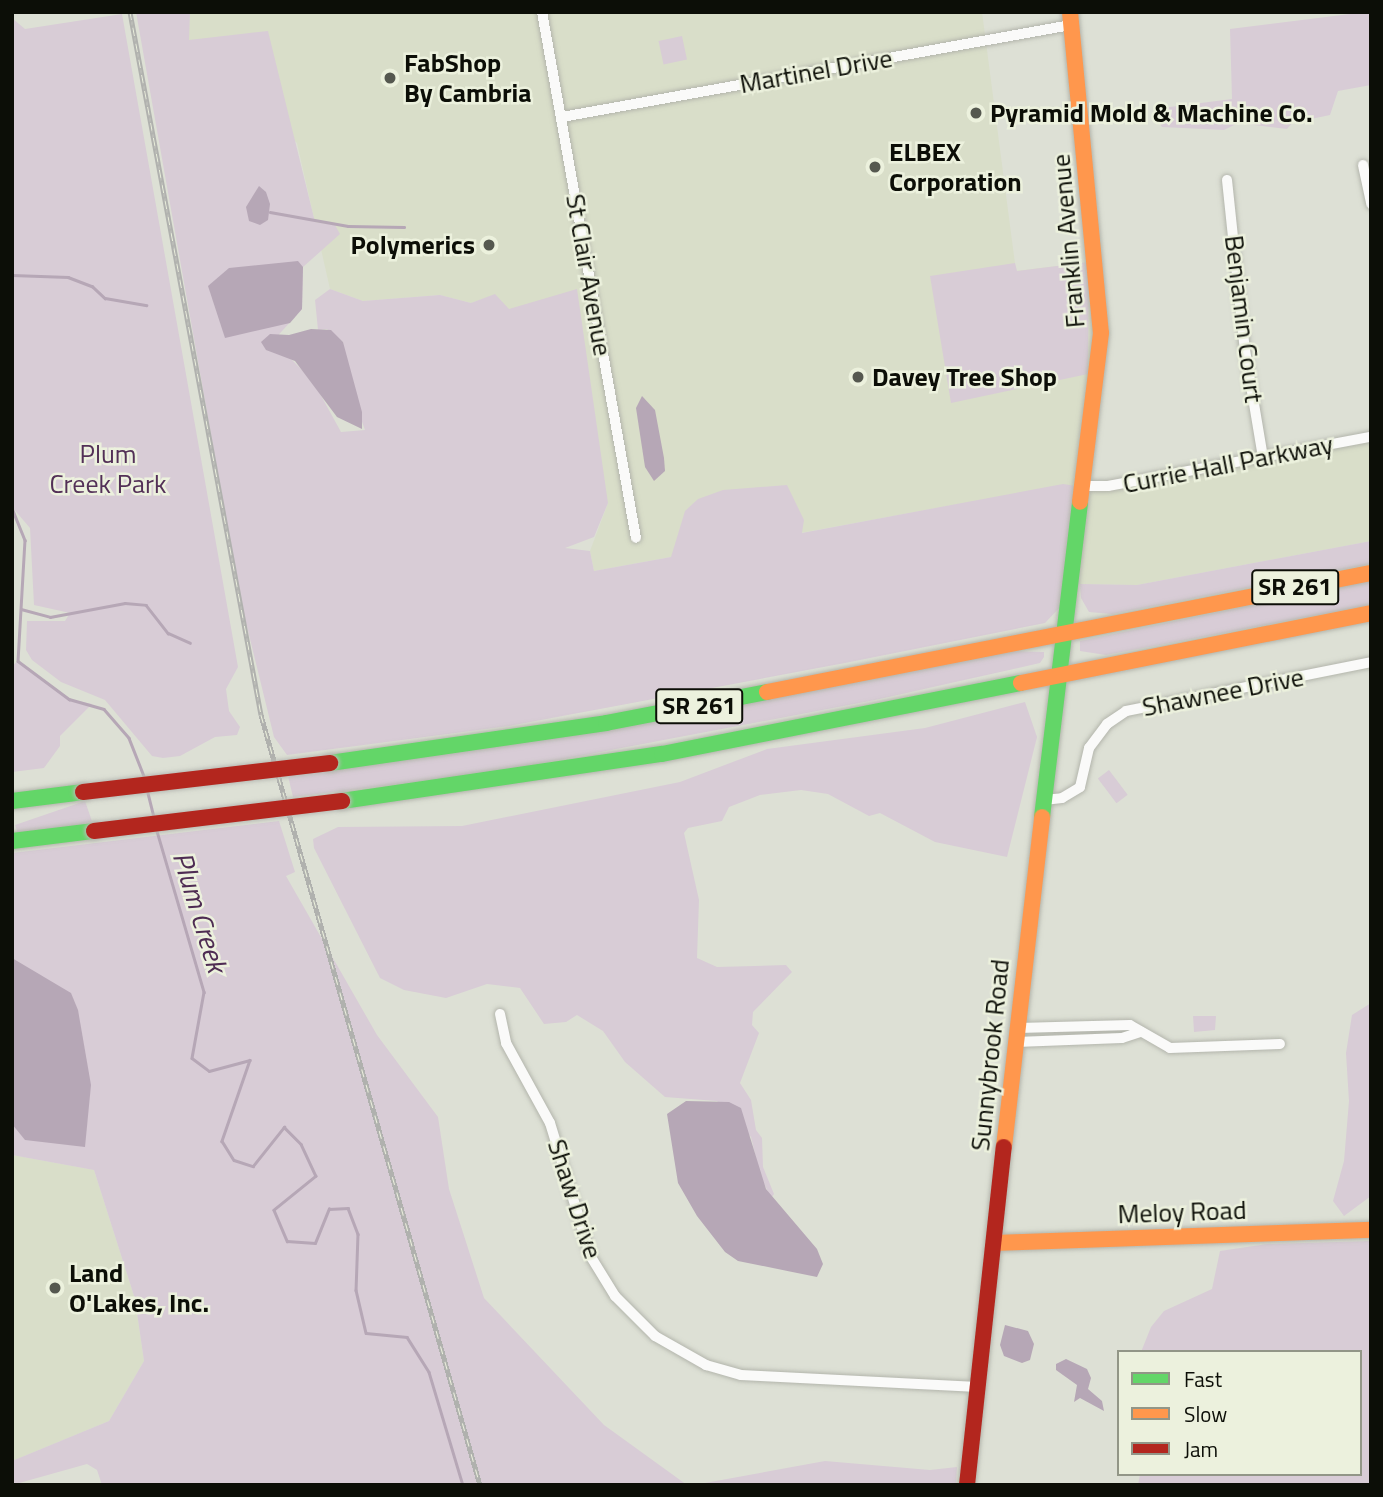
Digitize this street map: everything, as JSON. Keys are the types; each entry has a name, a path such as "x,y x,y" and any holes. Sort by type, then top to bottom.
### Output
{"main road":[{"name":"Franklin Avenue","path":"1065,631 1102,314 1070,19"},
{"name":"SR 261","path":"12,801 330,763 606,723 1371,573"},
{"name":"SR 261","path":"12,841 342,801 662,754 1371,613"},
{"name":"Sunnybrook Road","path":"967,1485 1065,631"},
{"name":"Meloy Road","path":"995,1243 1371,1230"}],"street":[{"name":"St Clair Avenue","path":"542,12 636,538"},
{"name":"Martinel Drive","path":"562,117 1070,19"},
{"path":"1363,165 1371,204"},
{"name":"Benjamin Court","path":"1227,180 1246,352 1263,457"},
{"name":"Currie Hall Parkway","path":"1084,486 1108,486 1371,437"},
{"name":"Shawnee Drive","path":"1044,800 1062,798 1080,787 1089,748 1107,724 1126,712 1371,662"},
{"name":"Shaw Drive","path":"500,1014 506,1043 550,1123 591,1257 615,1296 655,1336 706,1365 750,1376 978,1387"},
{"path":"1017,1035 1122,1038 1141,1032 1170,1048 1280,1044"}],"shaded area":[{"path":"190,12 982,12 1016,271 1097,261 1085,486 1371,437 1371,541 1137,585 1071,584 964,503 594,571 590,551 608,503 508,309 494,295 471,303 440,295 363,301 330,289 297,143 188,40"},
{"path":"259,186 266,192 270,204 268,220 260,225 249,221 246,207"},
{"path":"298,261 303,267 302,309 290,323 225,338 208,286 229,268"},
{"path":"311,329 331,330 343,342 362,412 362,429 337,417 295,361 266,350 261,342 270,334 289,335"},
{"path":"642,396 655,410 664,458 665,471 654,481 645,467 636,408"},
{"path":"12,958 71,993 78,1010 91,1085 85,1147 25,1140 12,1124"},
{"path":"686,1101 729,1102 741,1108 766,1189 817,1249 823,1264 817,1277 738,1261 725,1252 697,1216 678,1183 667,1114"},
{"path":"12,1155 94,1170 135,1299 144,1361 109,1421 12,1461"},
{"path":"1005,1325 1028,1331 1034,1344 1030,1360 1022,1363 1004,1356 1000,1345"},
{"path":"1066,1359 1087,1369 1091,1378 1088,1389 1102,1401 1104,1411 1080,1398 1074,1402 1077,1385 1056,1370 1056,1364"}],"green space":[{"path":"136,12 190,12 189,40 268,31 315,222 335,225 340,234 303,267 302,309 273,341 313,381 341,432 365,430 349,386 343,342 327,329 318,330 315,300 330,289 363,301 440,295 471,303 495,294 509,309 577,289 608,503 594,537 565,548 590,551 594,571 671,557 685,511 698,499 723,490 787,485 804,520 802,533 1063,484 1076,486 1062,605 1045,623 845,663 509,726 287,755 274,737 240,598"},
{"path":"1371,12 1371,85 1338,91 1330,115 1292,123 1287,129 1238,123 1224,130 1162,127 1155,116 1162,108 1232,99 1230,29"},
{"name":"Plum Creek Park","path":"122,14 238,667 226,689 229,711 240,727 237,735 215,737 180,756 163,758 152,756 105,700 61,682 32,660 26,650 27,621 65,621 70,613 34,605 30,528 12,507 12,18 25,29"},
{"path":"682,36 687,59 664,64 659,41"},
{"path":"1089,262 1088,374 951,403 930,276 1015,263 1017,271"},
{"path":"1371,541 1371,564 1112,614 1089,612 1081,598 1080,584 1137,585"},
{"path":"1371,580 1371,605 1106,655 1080,651 1080,641"},
{"path":"1006,651 1044,652 1044,657 1040,663 875,700 495,772 293,797 288,776"},
{"path":"18,661 69,699 92,704 60,736 60,746 44,768 12,772 12,666"},
{"path":"1025,702 1037,737 1007,857 935,842 880,813 869,816 828,794 801,790 760,795 729,807 722,821 688,828 684,833 699,900 697,958 717,967 786,965 792,972 753,1012 752,1025 759,1033 740,1083 751,1100 756,1130 762,1138 763,1167 774,1194 771,1198 760,1175 751,1137 717,1101 665,1097 625,1062 603,1031 577,1015 566,1022 544,1024 520,988 487,984 446,998 404,990 380,978 314,848 313,839 338,827 462,826 680,782 767,749 925,728"},
{"path":"1109,770 1128,795 1116,803 1098,778"},
{"path":"85,801 92,821 22,845 15,825"},
{"path":"279,821 295,872 286,876 377,1035 438,1117 449,1189 484,1298 604,1425 687,1485 102,1485 97,1470 87,1464 12,1485 12,1461 109,1421 144,1361 135,1299 94,1170 12,1155 12,853"},
{"path":"1371,1003 1371,1196 1344,1216 1333,1201 1344,1161 1349,1101 1346,1053 1352,1015"},
{"path":"1193,1016 1216,1016 1215,1030 1194,1032"},
{"path":"1371,1241 1371,1485 1138,1485 1140,1476 1362,1476 1362,1350 1142,1350 1151,1327 1164,1311 1212,1289 1220,1251 1267,1244"},
{"path":"825,1461 930,1470 957,1467 956,1485 694,1485"}],"waterway":[{"path":"270,212 348,226 404,227"},
{"path":"12,275 68,277 92,286 105,298 146,305"},
{"name":"Plum Creek","path":"12,508 25,540 18,661 69,699 104,709 129,738 144,776"},
{"path":"21,609 50,617 125,603 146,605 168,633 190,643"},
{"name":"Plum Creek","path":"148,793 154,817"},
{"name":"Plum Creek","path":"157,831 204,992 192,1058 209,1071 250,1060 222,1141 234,1160 253,1166 284,1127 301,1144 316,1176 274,1210 287,1241 315,1243 329,1209 348,1208 358,1234 356,1290 366,1333 407,1337 429,1372 463,1485"}],"railway":[{"path":"130,12 261,715 480,1485"}],"traffic: fast":[{"path":"1042,817 1080,502"},
{"path":"342,801 662,754 1021,683"},
{"path":"330,763 606,723 767,692"},
{"path":"12,801 83,792"},
{"path":"12,841 94,831"}],"traffic: slow":[{"path":"1070,12 1101,333 1080,502"},
{"path":"767,692 1371,573"},
{"path":"1021,683 1371,613"},
{"path":"1004,1147 1042,817"},
{"path":"995,1243 1371,1230"}],"traffic: jam":[{"path":"83,792 330,763"},
{"path":"94,831 342,801"},
{"path":"967,1485 1004,1147"}],"place":[{"name":"FabShop By Cambria","path":"390,78"},
{"name":"Pyramid Mold & Machine Co.","path":"976,113"},
{"name":"ELBEX Corporation","path":"875,167"},
{"name":"Polymerics","path":"489,245"},
{"name":"Davey Tree Shop","path":"858,377"},
{"name":"Land O'Lakes, Inc.","path":"55,1288"}]}
